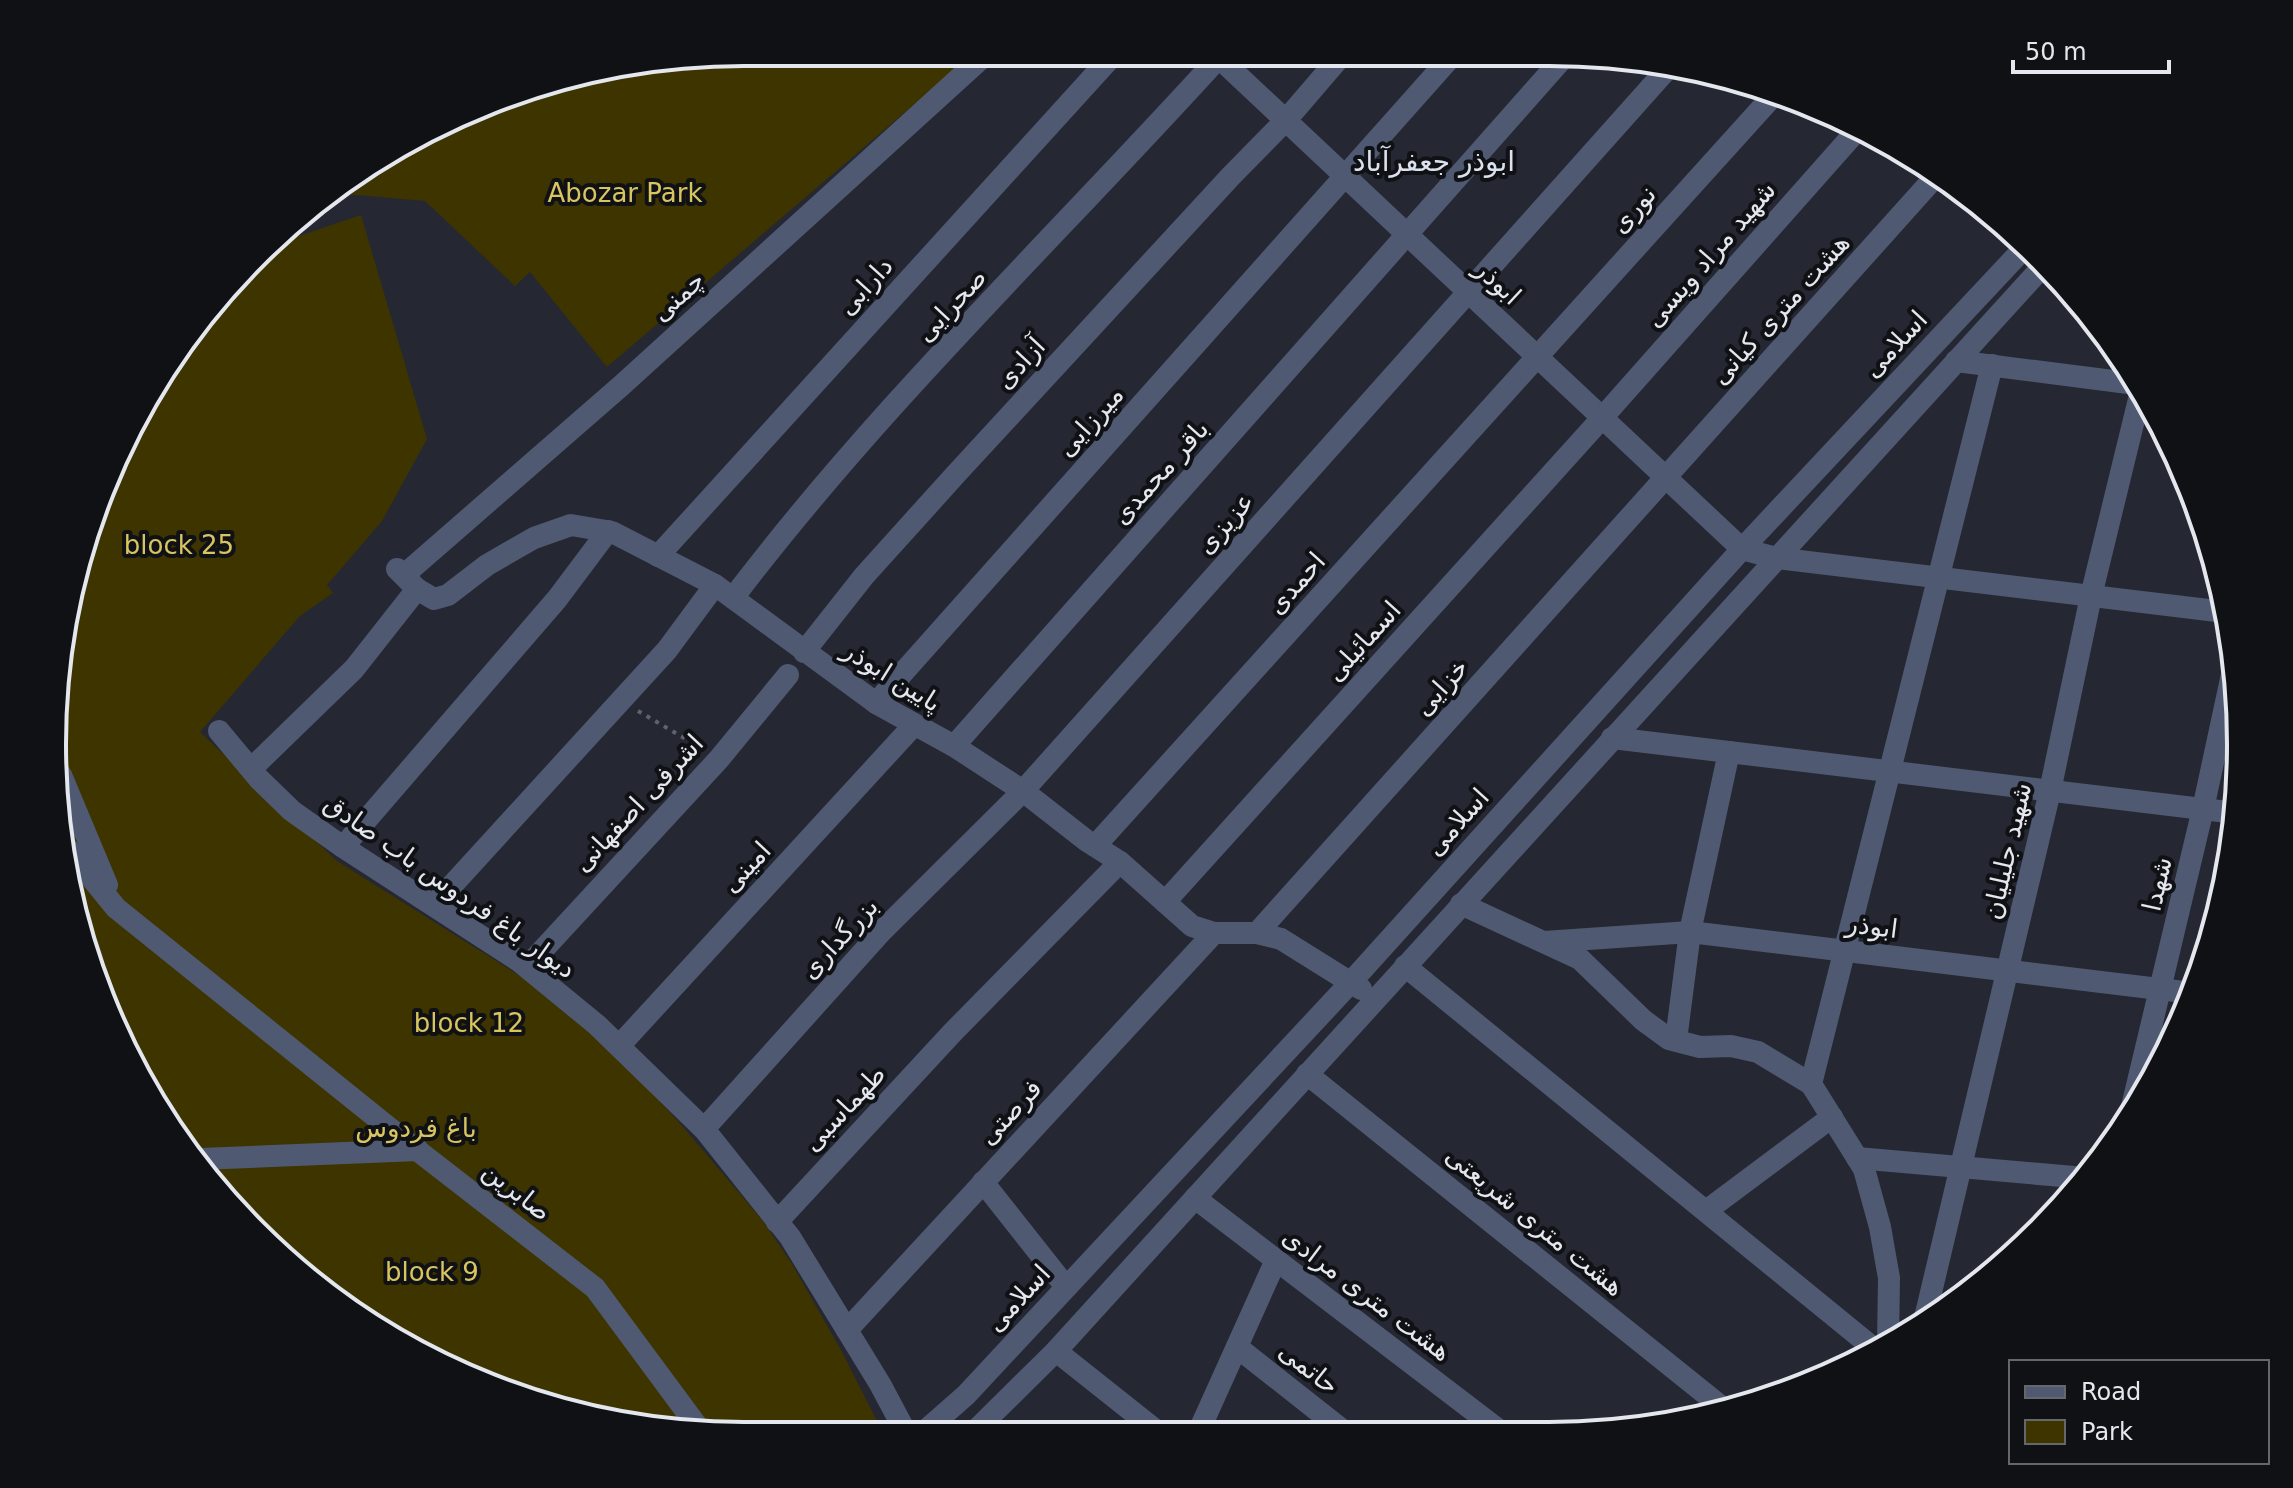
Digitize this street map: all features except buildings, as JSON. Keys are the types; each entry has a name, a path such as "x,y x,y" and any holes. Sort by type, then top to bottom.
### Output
{"street":[{"name":"چمنی","path":"251,769 354,669 406,578 973,66"},
{"name":"دارابی","path":"658,556 1103,66"},
{"name":"صحرایی","path":"733,598 778,540 884,418 1210,66"},
{"name":"ابوذر","path":"1229,66 1742,549"},
{"name":"آزادی","path":"804,652 864,576 946,485 1286,120 1332,66"},
{"name":"میرزایی","path":"876,703 1443,66"},
{"name":"باقر محمدی","path":"954,746 1556,66"},
{"name":"عزیزی","path":"1023,791 1661,76"},
{"name":"نوری","path":"1538,357 1767,102"},
{"name":"شهید مراد ویسی","path":"1602,418 1851,137"},
{"name":"هشت متری کیانی","path":"1666,478 1930,183"},
{"name":"اسلامی","path":"935,1422 966,1395 1352,981 1742,549 2018,255"},
{"path":"984,1422 1056,1351 2036,273"},
{"name":"احمدی","path":"1095,846 1538,357"},
{"path":"1956,361 2122,382"},
{"path":"1811,1084 1992,365"},
{"name":"شهید جلیلیان","path":"1928,1307 2137,407"},
{"name":"اسمائیلی","path":"1165,902 1602,418"},
{"name":"خزایی","path":"1257,933 1666,478"},
{"name":"پایین ابوذر","path":"406,578 434,599 448,595 487,565 534,538 571,525 608,531 715,585 876,703 954,746 1023,791 1120,862 1192,926 1214,933 1257,933 1281,939 1352,981 1375,999"},
{"path":"343,847 557,599 608,531"},
{"path":"1742,549 1776,558 2214,611"},
{"path":"434,905 667,650 715,585"},
{"name":"اشرفی اصفهانی","path":"527,967 719,759 788,675"},
{"name":"شهدا","path":"2139,1078 2226,702"},
{"name":"امینی","path":"619,1046 914,725"},
{"name":"دیوار باغ فردوس باب صادق","path":"219,731 292,811 527,967 619,1046 704,1129 790,1237 900,1422"},
{"path":"1612,738 2223,811"},
{"path":"1676,1040 1690,932 1729,752"},
{"path":"67,790 116,908"},
{"name":"بزرگداری","path":"704,1129 881,932 1023,791"},
{"name":"صابرین","path":"76,859 116,908 595,1288 693,1420"},
{"name":"طهماسبی","path":"777,1222 953,1032 1120,862"},
{"path":"1461,904 1580,959 1643,1020 1669,1039 1700,1047 1731,1046 1758,1052 1811,1084 1864,1169 1880,1227 1889,1278 1888,1331"},
{"name":"ابوذر","path":"1544,942 1690,932 2180,991"},
{"name":"فرصتی","path":"847,1330 1214,933"},
{"path":"1405,966 1867,1343"},
{"name":"هشت متری شریعتی","path":"1307,1074 1715,1401"},
{"path":"1706,1211 1832,1117"},
{"path":"207,1159 418,1150"},
{"path":"1857,1158 2071,1177"},
{"path":"983,1182 1066,1287"},
{"name":"هشت متری مرادی","path":"1195,1198 1488,1422"},
{"path":"1203,1422 1276,1260"},
{"name":"حاتمی","path":"1237,1347 1332,1422"},
{"path":"1056,1351 1145,1422"}],"path":[{"path":"621,701 719,759"}],"green space":[{"name":"Abozar Park","path":"959,66 607,367 530,272 515,286 425,201 347,194 405,157 485,118 526,102 612,79 700,67"},
{"name":"باغ فردوس","path":"361,215 427,439 382,521 327,585 333,593 300,616 200,732 337,861 541,989 623,1063 678,1121 763,1221 792,1264 841,1350 877,1422 700,1421 612,1409 526,1386 444,1352 367,1308 297,1254 265,1223 234,1191 180,1121 136,1044 102,962 89,919 72,832 67,788 67,700 79,612 102,526 136,444 157,405 206,331 234,297 293,238"}],"district":[{"name":"ابوذر جعفرآباد","path":"1434,161"}],"park label":[{"name":"block 25","path":"179,545"},
{"name":"block 12","path":"469,1023"},
{"name":"block 9","path":"432,1272"}]}
